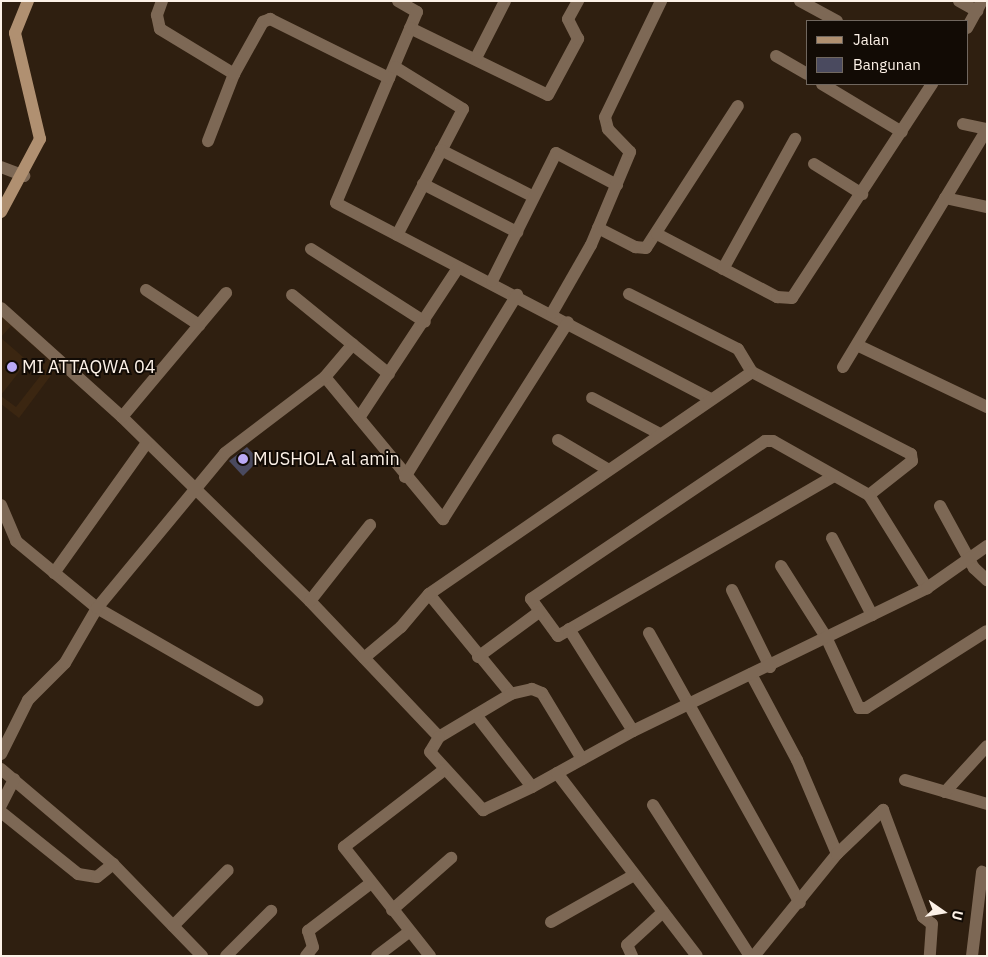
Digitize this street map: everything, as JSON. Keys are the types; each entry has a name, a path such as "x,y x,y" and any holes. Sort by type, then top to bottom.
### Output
{"street":[{"path":"1,212 24,176 40,139 15,34 28,1"},
{"path":"162,1 157,15 160,29 234,74"},
{"path":"398,1 420,7 336,201 458,268 492,282 552,313 711,399"},
{"path":"476,58 505,1"},
{"path":"410,28 550,94 578,39 568,19 578,1"},
{"path":"552,313 598,228 617,185 629,147 608,129 605,117 661,1"},
{"path":"800,1 835,20"},
{"path":"959,1 980,6 968,26"},
{"path":"208,141 234,74 263,22 270,19 392,72 463,107 397,235"},
{"path":"776,56 806,73"},
{"path":"824,85 902,132"},
{"path":"657,234 778,298 792,298 862,194 931,85"},
{"path":"598,228 635,247 646,248 657,234 738,106"},
{"path":"843,367 987,129 963,124"},
{"path":"723,270 795,140"},
{"path":"441,150 532,196"},
{"path":"492,282 517,232 532,196 556,153 617,185"},
{"path":"814,164 862,194"},
{"path":"1,167 24,176"},
{"path":"423,184 517,232"},
{"path":"945,198 987,208"},
{"path":"311,249 425,322"},
{"path":"359,418 425,322 458,268"},
{"path":"146,290 199,325"},
{"path":"122,417 226,293"},
{"path":"292,294 389,374"},
{"path":"629,294 738,349 752,372 911,454 912,461 869,495"},
{"path":"405,477 517,295"},
{"path":"1,308 122,417 146,444 310,601 439,738"},
{"path":"325,377 405,477 443,520 568,322"},
{"path":"1,754 28,700 64,663 97,608 195,489 245,435 325,377 354,344"},
{"path":"857,345 987,407"},
{"path":"364,658 401,627 429,594 606,469 752,372"},
{"path":"592,398 660,434"},
{"path":"558,440 606,469"},
{"path":"834,476 569,629 554,634 538,612 532,594 758,442 773,441 869,495 927,588"},
{"path":"54,573 146,444"},
{"path":"1,505 16,541 97,608 257,700"},
{"path":"940,506 969,561 987,580"},
{"path":"310,601 370,526"},
{"path":"832,538 872,615"},
{"path":"582,759 539,691 511,694 439,738 430,752 444,770 483,810 532,787 633,731 770,667 826,637 927,588 969,561 987,546"},
{"path":"781,566 826,637 856,706 863,709 987,631"},
{"path":"732,590 770,667"},
{"path":"429,594 478,657 511,694"},
{"path":"478,657 538,612"},
{"path":"569,629 633,731"},
{"path":"649,634 690,704 800,904"},
{"path":"752,674 797,760 837,854"},
{"path":"476,715 532,787"},
{"path":"945,792 987,746"},
{"path":"1,769 113,864 202,956"},
{"path":"430,956 408,933 345,845 444,770"},
{"path":"558,773 697,956"},
{"path":"1,805 14,779"},
{"path":"905,780 987,804"},
{"path":"653,805 750,956"},
{"path":"1,812 78,874 98,877 113,864"},
{"path":"754,956 800,904 837,854 878,812 887,812 924,918 932,925 930,956"},
{"path":"392,910 450,858"},
{"path":"173,926 228,870"},
{"path":"972,956 982,872"},
{"path":"551,922 634,875"},
{"path":"306,956 313,947 308,931 371,883"},
{"path":"226,956 271,911"},
{"path":"632,956 627,945 663,912"},
{"path":"377,956 408,933"}],"shaded area":[{"name":"MI ATTAQWA 04","path":"1,310 61,362 19,418 1,404 1,396 16,407 41,375 26,363 1,395 1,338 38,370 48,359 11,326 1,337"}],"building":[{"name":"MUSHOLA al amin","path":"247,447 259,460 243,476 229,461"}],"place":[{"name":"MI ATTAQWA 04","path":"12,367"},
{"name":"MUSHOLA al amin","path":"243,459"}]}
